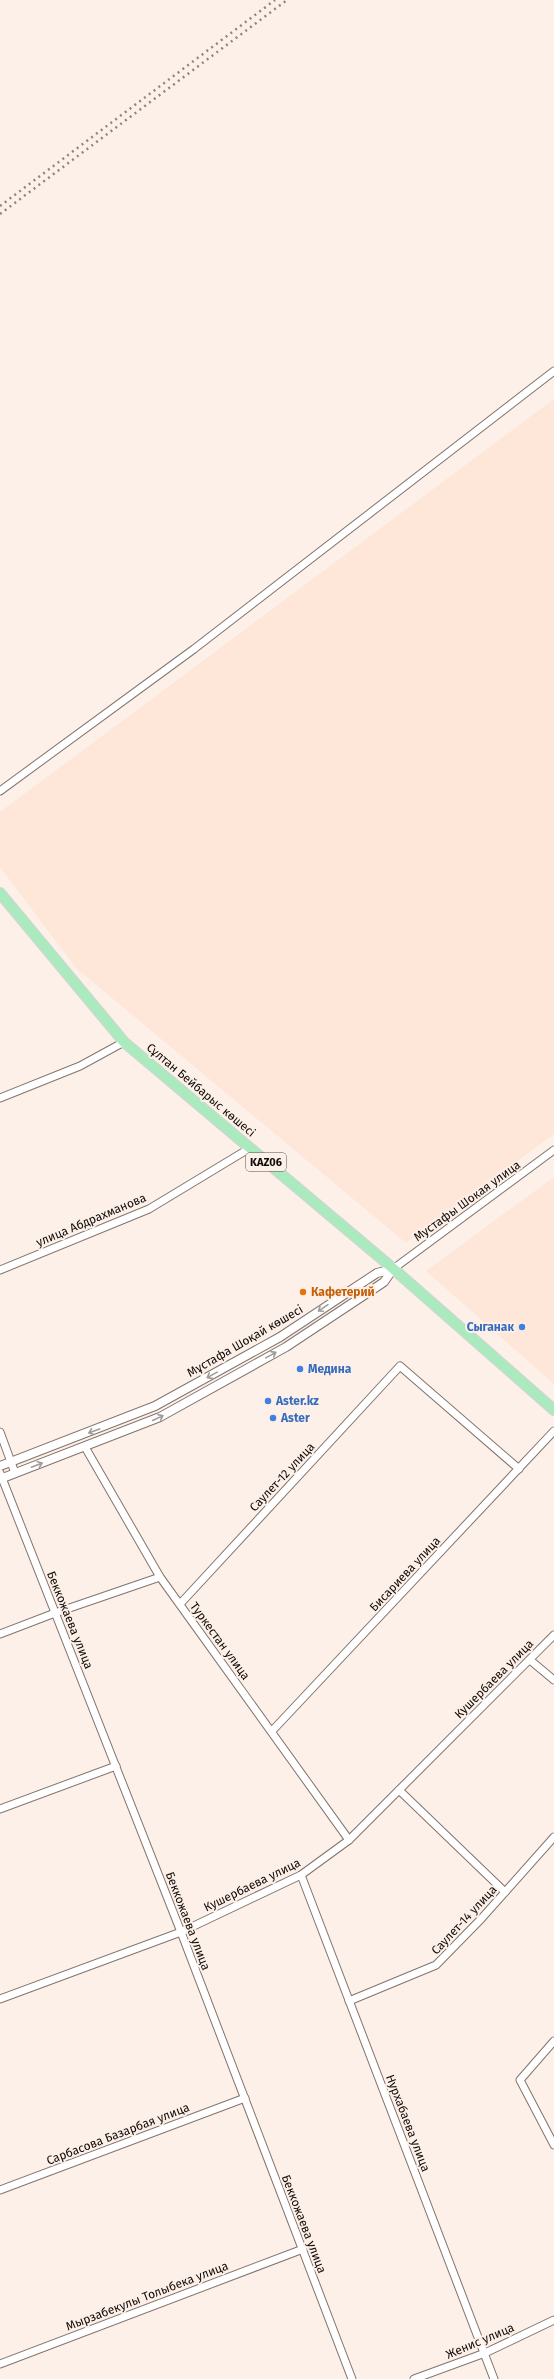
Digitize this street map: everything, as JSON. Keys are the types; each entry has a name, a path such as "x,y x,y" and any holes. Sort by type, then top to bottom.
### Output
{"main road":[{"name":"Сұлтан Бейбарыс көшесі","path":"0,893 124,1042 393,1269 554,1410"}],"street":[{"path":"0,791 194,649 554,371"},
{"path":"0,1098 80,1066 124,1042"},
{"name":"улица Абдрахманова","path":"0,1270 149,1209 250,1148"},
{"name":"Мустафы Шокая улица","path":"393,1269 554,1150"},
{"name":"Мұстафа Шоқай көшесі","path":"1,1477 85,1447 160,1417 286,1347 384,1282 393,1269"},
{"name":"Мұстафа Шоқай көшесі","path":"0,1466 155,1406 280,1337 377,1273 393,1269"},
{"name":"Саулет-12 улица","path":"180,1604 400,1366 519,1469"},
{"name":"Бисариева улица","path":"272,1731 554,1431"},
{"path":"0,1432 15,1473"},
{"name":"Туркестан улица","path":"85,1447 160,1577 349,1840"},
{"name":"Беккожаева улица","path":"1,1477 181,1932 352,2379"},
{"path":"0,1634 55,1613 160,1577"},
{"name":"Кушербаева улица","path":"0,1999 181,1932 300,1875 349,1840 554,1635"},
{"path":"530,1660 554,1680"},
{"path":"0,1809 116,1766"},
{"path":"399,1790 505,1892"},
{"name":"Саулет-14 улица","path":"349,2001 436,1965 505,1892 554,1837"},
{"name":"Нурхабаева улица","path":"300,1875 494,2379"},
{"path":"554,2041 520,2080 554,2145"},
{"name":"Сарбасова Базарбая улица","path":"0,2190 245,2098"},
{"name":"Мырзабекулы Толыбека улица","path":"0,2364 302,2250"},
{"name":"Женис улица","path":"414,2379 485,2353 554,2320"}],"shaded area":[{"path":"554,399 554,1134 406,1243 76,968 0,867 0,812"},
{"name":"Сыганак","path":"554,1177 554,1384 426,1271"}],"railway":[{"path":"0,206 275,0"},
{"path":"0,214 287,0"}],"place":[{"name":"Кафетерий","path":"303,1292"},
{"name":"Сыганак","path":"522,1327"},
{"name":"Медина","path":"300,1369"},
{"name":"Aster.kz","path":"268,1401"},
{"name":"Aster","path":"273,1418"}]}
